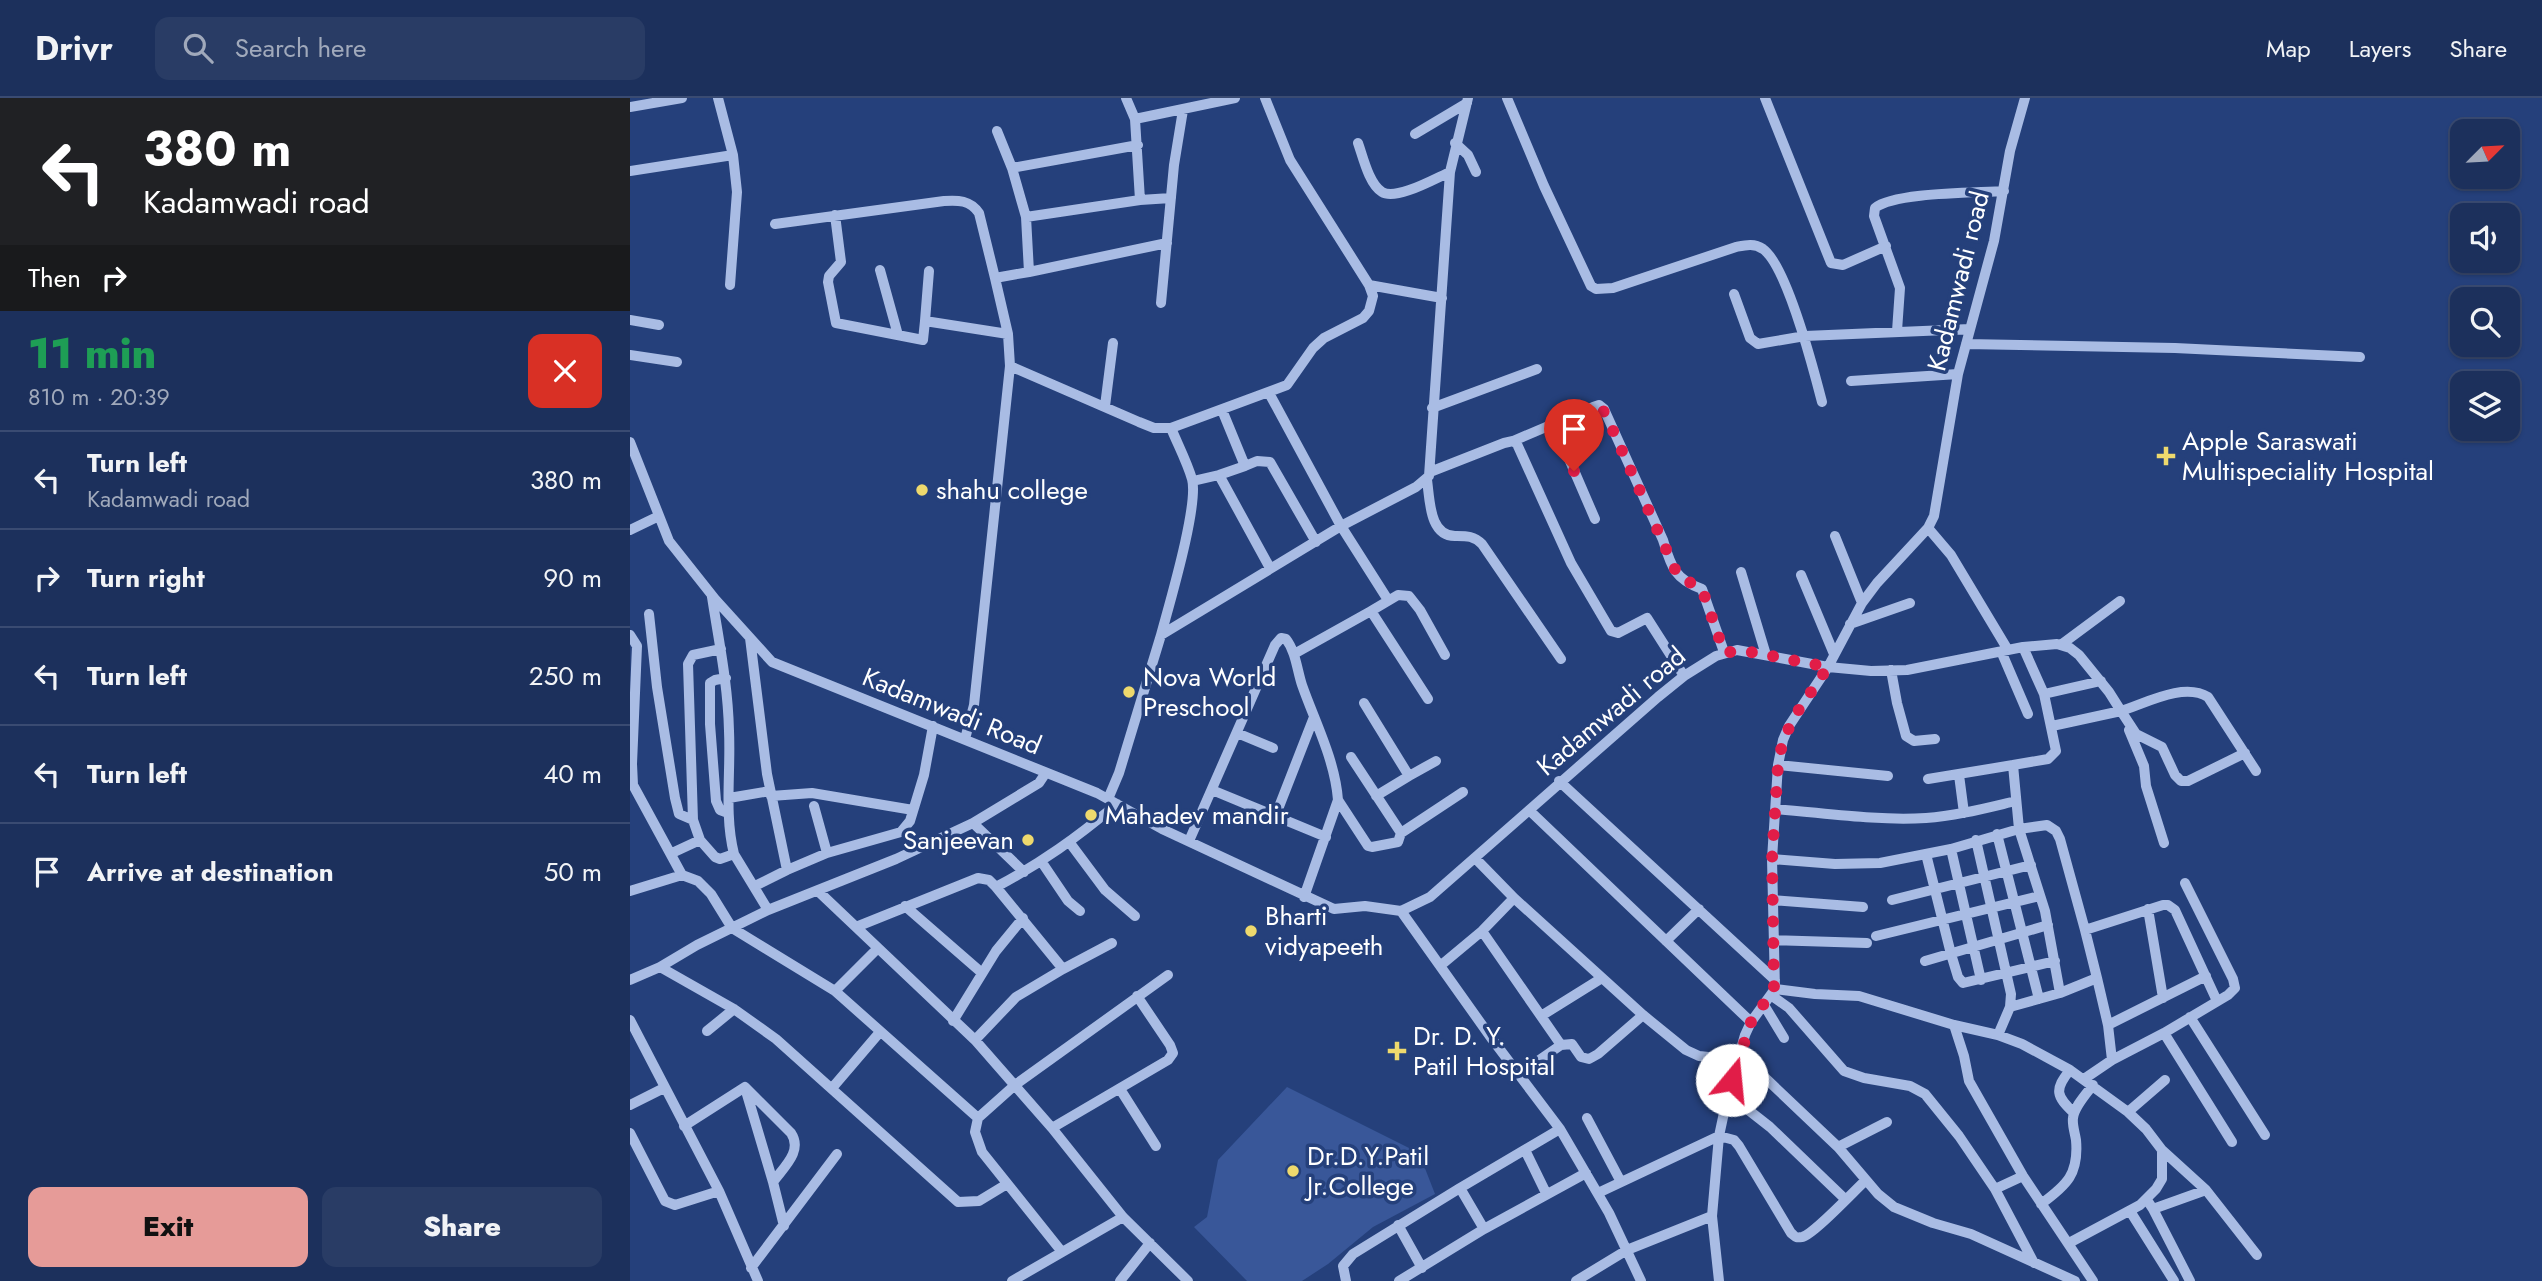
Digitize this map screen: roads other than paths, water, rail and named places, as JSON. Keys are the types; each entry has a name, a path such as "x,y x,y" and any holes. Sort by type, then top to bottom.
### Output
{"street":[{"path":"630,107 682,98"},
{"path":"718,98 733,155 737,192 730,285"},
{"path":"1126,98 1135,119 1140,200"},
{"path":"1135,119 1236,98"},
{"path":"1010,366 1154,428 1171,428 1287,385 1313,348 1324,338 1363,318 1372,304 1373,296 1369,285 1290,160 1265,98"},
{"path":"1507,98 1544,186 1591,286 1597,289 1613,288 1736,247 1749,244 1759,247 1773,261 1805,336 1822,402"},
{"path":"1765,98 1831,263 1836,266 1852,262 1886,246"},
{"name":"Kadamwadi road","path":"1045,774 1112,801 1304,897 1334,909 1365,906 1401,911 1430,897 1530,811 1559,781 1684,676 1724,652 1737,650 1828,667 1862,603 1928,528 1934,516 1958,374 1992,252 2010,151 2025,98"},
{"path":"1415,134 1468,100"},
{"path":"1468,100 1455,143 1450,172 1428,476 1435,524 1440,531 1451,537 1471,537 1482,544 1561,659"},
{"path":"1161,303 1183,110"},
{"path":"997,131 1012,168 1026,217 1029,272"},
{"path":"1357,143 1375,184 1386,194 1400,194 1450,172"},
{"path":"1455,143 1468,155 1476,172"},
{"path":"1012,168 1138,145"},
{"path":"630,171 733,155"},
{"path":"1897,331 1900,288 1874,216 1877,205 1914,197 2004,191"},
{"path":"1026,217 1171,198"},
{"path":"775,224 944,201 967,202 979,213 1008,334 1010,366 974,705 965,739"},
{"path":"835,215 841,262 828,282 836,323 923,340 929,271"},
{"path":"995,278 1167,243"},
{"path":"880,270 898,335"},
{"path":"1369,285 1441,298"},
{"path":"1734,295 1754,343 1805,336 1970,329"},
{"path":"630,320 659,325"},
{"path":"925,321 1008,334"},
{"path":"1105,406 1113,343"},
{"path":"1966,344 2175,348 2360,357"},
{"path":"630,355 677,362"},
{"path":"1432,408 1537,369"},
{"path":"1851,381 1958,374"},
{"path":"1269,393 1341,526 1388,600"},
{"path":"1161,635 1428,476 1599,405 1604,409 1663,540 1669,561 1678,576 1702,589 1724,652"},
{"path":"1222,410 1245,466"},
{"path":"1554,424 1595,519"},
{"path":"996,887 1070,843 1112,801 1161,635 1190,516 1193,481 1171,428"},
{"path":"1513,441 1520,447 1571,563 1611,631 1618,633 1647,618 1684,676"},
{"name":"Kadamwadi Road","path":"630,442 669,541 772,662 1045,774 1039,783 973,823 896,859 768,910 660,967 631,975"},
{"path":"1193,481 1257,461 1269,462 1316,542"},
{"path":"1219,475 1270,568"},
{"path":"630,530 659,516"},
{"path":"1928,528 1951,555 2005,650 2028,714"},
{"path":"1835,536 1862,603"},
{"path":"1741,572 1766,655"},
{"path":"1801,575 1835,654"},
{"path":"712,594 726,678 730,774 728,813 734,854 768,910"},
{"path":"1294,654 1388,600 1404,594 1413,600 1445,655"},
{"path":"1784,1038 1771,992 1774,940 1772,859 1778,765 1789,726 1828,667 1891,670 1933,666 2005,650 2062,644 2120,601"},
{"path":"1850,624 1910,603"},
{"path":"1371,611 1427,699"},
{"path":"649,614 657,687 678,811 682,817 693,820"},
{"path":"630,635 637,646 631,765 633,785 682,875"},
{"path":"750,638 771,794 787,870"},
{"path":"1189,841 1278,641 1286,639 1294,654 1335,779 1338,800 1368,846 1398,842 1401,833 1463,792"},
{"path":"2062,644 2079,655 2101,681 2136,734 2162,747 2175,775 2181,781 2188,781 2245,753"},
{"path":"1928,779 2043,760 2055,755 2045,694 2023,647"},
{"path":"720,649 698,653 689,658 693,820 700,840 715,857 725,859 734,854"},
{"path":"1891,670 1906,736 1914,741 1935,740"},
{"path":"726,678 710,683 710,724 716,801 720,810 728,813"},
{"path":"2045,694 2101,681"},
{"path":"2052,726 2121,711 2175,694 2200,692 2208,697 2256,771"},
{"path":"1364,703 1409,776"},
{"path":"2121,711 2144,766 2146,786 2164,843"},
{"path":"1275,817 1314,717"},
{"path":"755,886 827,853 901,832 910,821 924,775 933,726"},
{"path":"1237,733 1273,748"},
{"path":"1351,757 1401,833"},
{"path":"669,760 691,759"},
{"path":"1376,796 1436,761"},
{"path":"1778,765 1888,776"},
{"path":"2013,765 2019,829 2048,925 2060,993"},
{"path":"1959,775 1964,813"},
{"path":"1559,781 1699,909 1844,1071 1864,1079 1910,1086 1925,1094 1996,1189 2034,1263"},
{"path":"1212,790 1326,837"},
{"path":"729,798 812,793 913,810"},
{"path":"1304,897 1338,800"},
{"path":"1776,809 1881,818 1928,817 1964,813 2016,801"},
{"path":"814,806 827,853"},
{"path":"1530,811 1751,1022"},
{"path":"973,823 1024,872"},
{"path":"1772,859 1859,864 1951,849 2019,829 2041,825 2052,827 2056,831 2085,930 2108,1025 2112,1060"},
{"path":"1997,834 2039,999"},
{"path":"672,853 700,840"},
{"path":"1976,840 2012,1001 1998,1035"},
{"path":"1070,843 1105,890 1135,916"},
{"path":"1951,849 1981,980"},
{"path":"1926,854 1951,954 1958,977 1963,983 2055,961"},
{"path":"1475,858 1514,898 1643,1015 1686,1050 1699,1056 1737,1060 1760,1073 1838,1147 1894,1207 1933,1223 1971,1234 2075,1281"},
{"path":"1041,861 1068,901 1080,911"},
{"path":"1892,900 2031,865"},
{"path":"630,891 682,875 698,881 705,887 732,928 835,991 978,1118"},
{"path":"856,927 978,878 989,880 1063,969"},
{"path":"2041,1204 2063,1187 2074,1173 2077,1149 2073,1119 2088,1082 2112,1060 2164,1033 2232,992 2235,982 2185,883"},
{"path":"818,891 975,1040 1052,1128 1123,1217 1188,1281"},
{"path":"1774,940 1871,940 2040,896"},
{"path":"1440,966 1482,931 1514,898"},
{"path":"1772,900 1863,907"},
{"path":"2085,930 2163,905 2172,907 2217,1001"},
{"path":"905,906 982,972"},
{"path":"1666,941 1699,909"},
{"path":"2148,909 2163,998"},
{"path":"1401,911 1560,1129 1598,1194 1641,1281"},
{"path":"953,1021 982,972 1023,918"},
{"path":"1925,961 2048,925"},
{"path":"1482,931 1561,1045"},
{"path":"975,1040 1016,997 1112,943"},
{"path":"835,991 877,949"},
{"path":"660,967 734,1009 776,1039 958,1202 979,1201 1007,1184"},
{"path":"1062,1252 982,1152 975,1132 978,1118 1015,1085 1168,975"},
{"path":"2108,1025 2206,975"},
{"path":"1541,1016 1602,978"},
{"path":"2010,1007 2060,993 2097,978"},
{"path":"1718,1281 1712,1216 1719,1136 1737,1060 1751,1022 1771,992"},
{"path":"1771,992 1858,996 2022,1044 2070,1070 2128,1112 2162,1150 2206,1190 2257,1255"},
{"path":"1052,1128 1168,1060 1173,1053 1137,996"},
{"path":"707,1031 734,1009"},
{"path":"1519,1074 1561,1045 1572,1044 1581,1057 1589,1059 1643,1015"},
{"path":"2190,1017 2265,1135"},
{"path":"630,1020 719,1191 758,1281"},
{"path":"1954,1026 1963,1049 1969,1081 2023,1176 2093,1281"},
{"path":"832,1087 880,1032"},
{"path":"2164,1033 2232,1142"},
{"path":"2070,1070 2059,1091 2062,1102 2074,1114"},
{"path":"2128,1112 2165,1080"},
{"path":"684,1126 745,1087"},
{"path":"745,1087 796,1139 795,1152 773,1182"},
{"path":"745,1087 784,1226"},
{"path":"630,1105 664,1088"},
{"path":"1120,1089 1156,1146"},
{"path":"1728,1094 1770,1128 1845,1199"},
{"path":"1587,1118 1621,1182"},
{"path":"1838,1147 1886,1122"},
{"path":"1346,1281 1343,1274 1346,1261 1398,1225 1560,1129"},
{"path":"630,1133 665,1201 675,1205 719,1191"},
{"path":"1598,1194 1719,1136 1734,1140 1739,1146 1791,1233 1796,1237 1807,1235 1866,1180"},
{"path":"1524,1150 1546,1193"},
{"path":"2150,1205 2162,1179 2162,1150"},
{"path":"751,1268 837,1154"},
{"path":"1399,1281 1546,1193 1586,1173"},
{"path":"1996,1189 2023,1176"},
{"path":"1460,1188 1484,1229"},
{"path":"2068,1243 2130,1211 2206,1190"},
{"path":"2150,1205 2190,1281"},
{"path":"2130,1211 2174,1281"},
{"path":"1576,1281 1627,1250 1712,1216"},
{"path":"1012,1281 1123,1217"},
{"path":"1398,1225 1422,1268"},
{"path":"1120,1281 1150,1243"}],"place":[{"name":"Apple Saraswati Multispeciality Hospital","path":"2166,456"},
{"name":"shahu college","path":"922,490"},
{"name":"Nova World Preschool","path":"1129,692"},
{"name":"Mahadev mandir","path":"1091,815"},
{"name":"Sanjeevan","path":"1028,840"},
{"name":"Bharti vidyapeeth","path":"1251,931"},
{"name":"Dr. D. Y. Patil Hospital","path":"1397,1051"},
{"name":"Dr.D.Y.Patil Jr.College","path":"1293,1171"}]}
